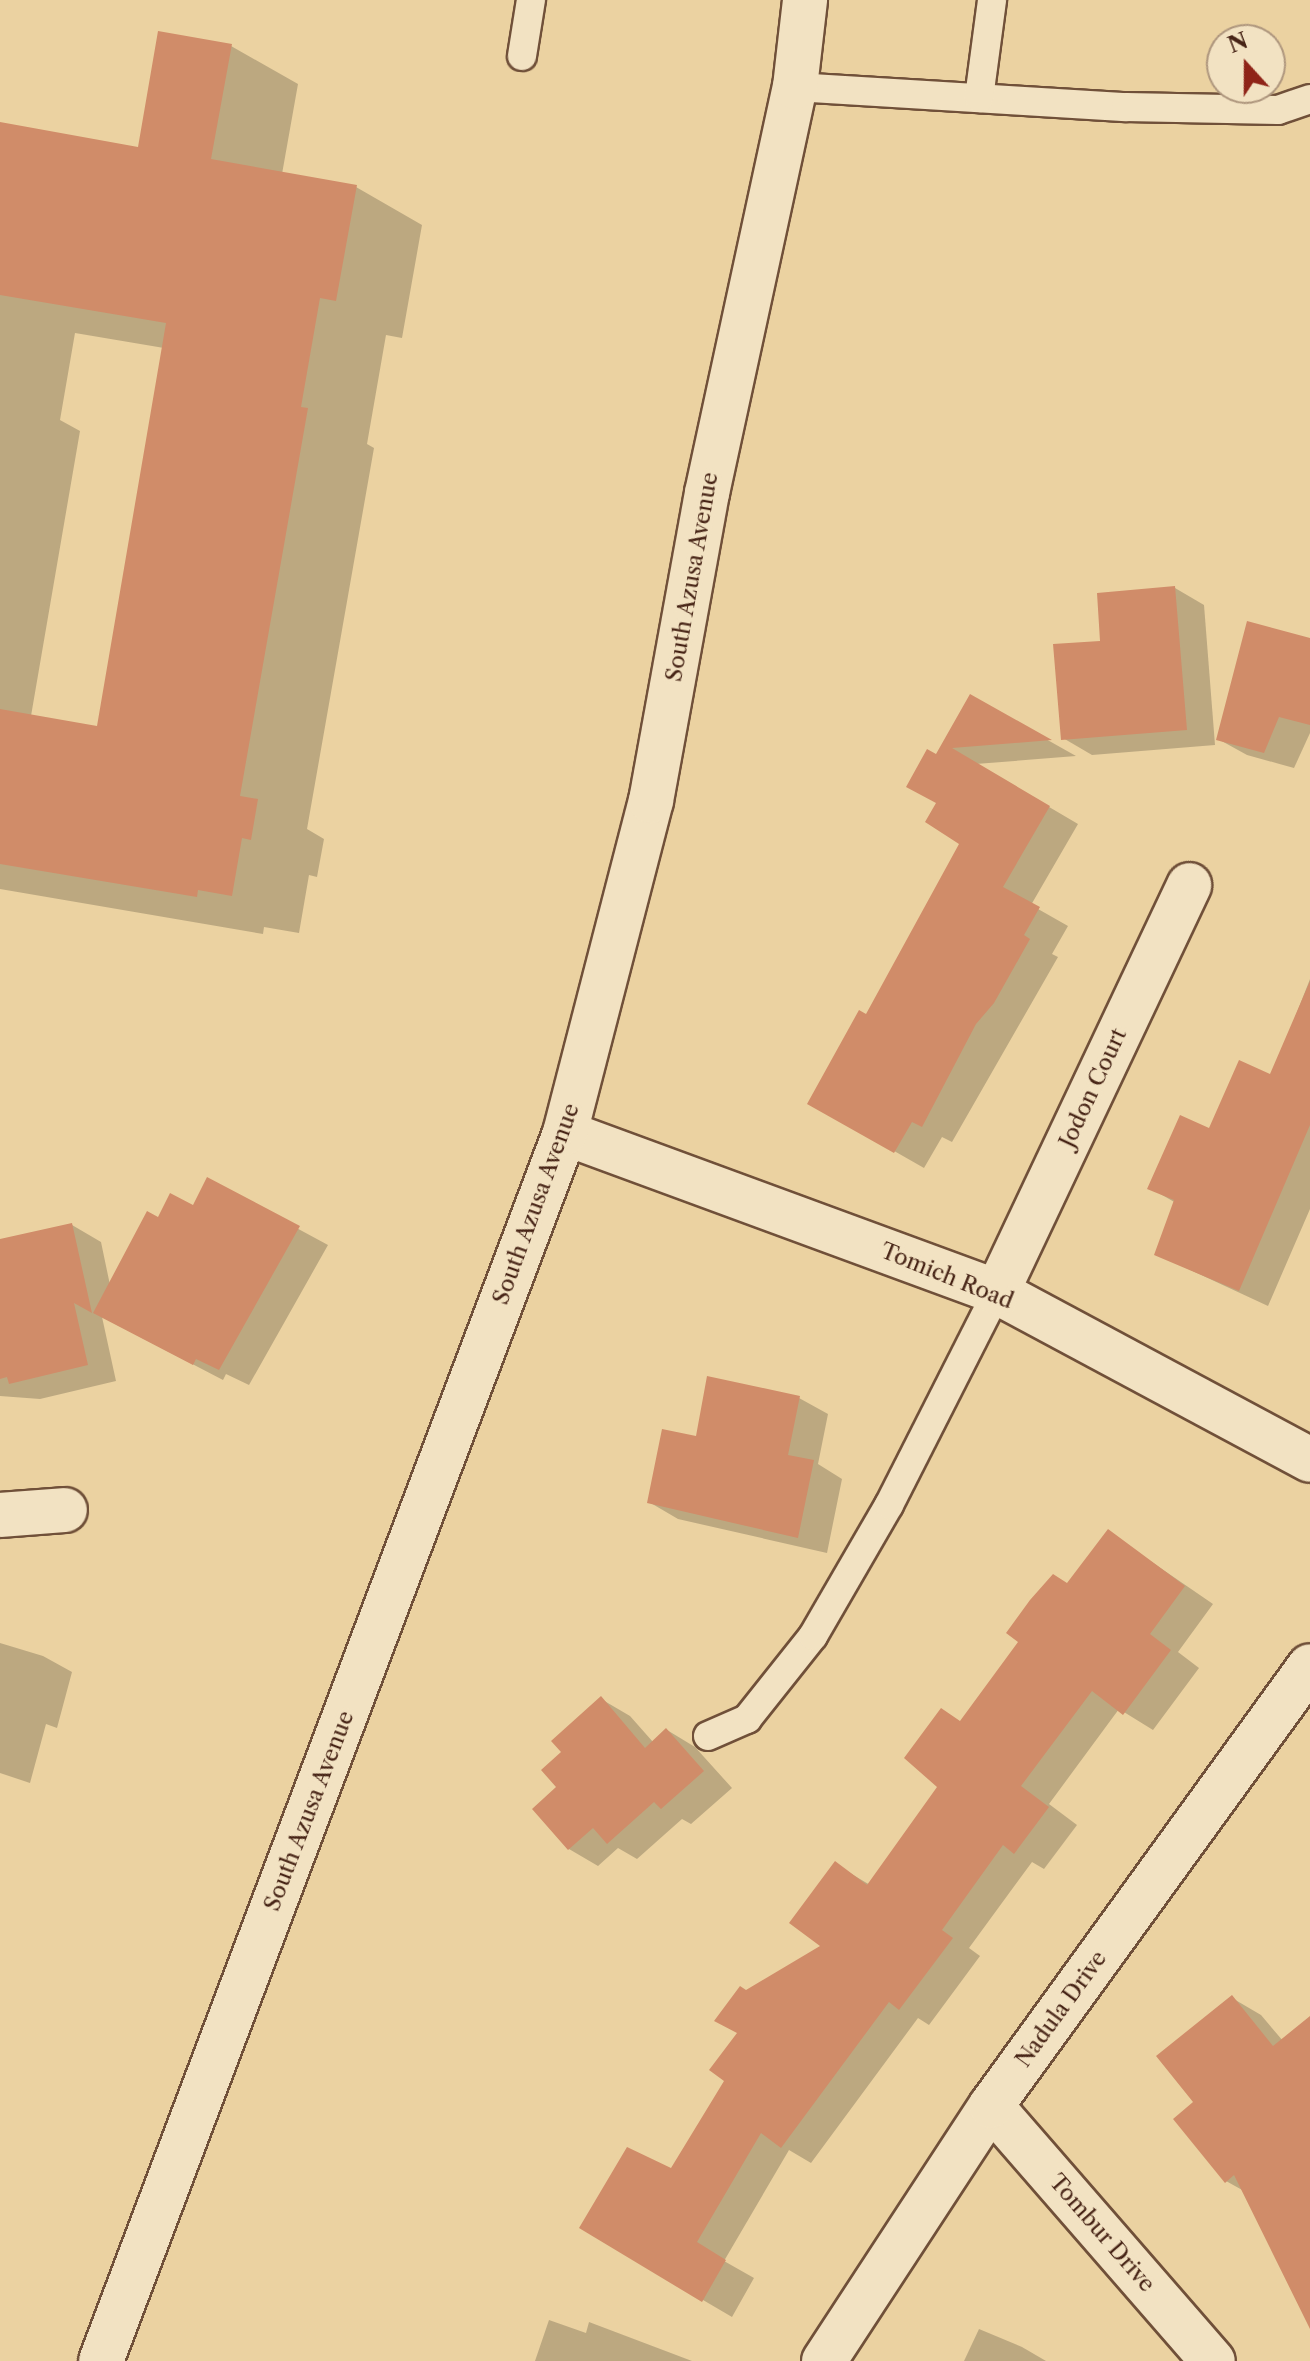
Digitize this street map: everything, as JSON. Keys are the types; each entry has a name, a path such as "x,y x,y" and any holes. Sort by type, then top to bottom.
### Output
{"street":[{"name":"South Azusa Avenue","path":"101,2361 565,1133 651,801 707,493 795,87 805,0"},
{"name":"Jodon Court","path":"997,1292 1189,885"},
{"name":"Tomich Road","path":"565,1133 997,1292 1310,1460"},
{"path":"0,1515 65,1510"},
{"name":"Nadula Drive","path":"824,2361 991,2106 1310,1666"},
{"name":"Tombur Drive","path":"991,2106 1213,2361"}],"lane":[{"path":"522,56 531,0"},
{"path":"979,98 992,0"},
{"path":"795,87 1278,110 1310,99"},
{"path":"708,1736 747,1719 813,1636 889,1505 997,1292"}],"building":[{"path":"158,31 232,44 211,159 357,185 336,301 320,298 301,407 308,408 240,796 258,799 251,840 242,838 232,896 198,890 197,897 0,864 0,709 97,726 166,323 0,295 0,122 138,147"},
{"path":"1175,586 1187,730 1061,740 1053,644 1100,641 1097,593"},
{"path":"1247,621 1310,638 1310,725 1279,717 1264,753 1216,740"},
{"path":"970,694 1052,740 952,748 1050,806 1003,887 1040,907 1024,935 1030,939 994,1003 976,1024 922,1127 912,1122 894,1153 807,1104 859,1010 866,1014 959,844 925,822 936,803 906,787 927,749 936,754"},
{"path":"1310,981 1310,1125 1239,1291 1154,1255 1174,1200 1147,1189 1180,1115 1209,1128 1239,1060 1270,1074"},
{"path":"207,1177 300,1226 219,1370 196,1359 193,1365 93,1313 147,1211 158,1217 170,1193 193,1205"},
{"path":"72,1223 92,1313 74,1303 88,1365 9,1384 7,1377 0,1379 0,1239"},
{"path":"707,1376 800,1396 788,1455 814,1460 798,1538 647,1503 662,1429 696,1436"},
{"path":"1108,1529 1185,1586 1150,1634 1171,1650 1123,1715 1092,1691 1021,1786 1049,1807 1014,1854 1003,1845 942,1930 953,1938 899,2010 889,2002 781,2148 761,2133 697,2242 726,2260 702,2302 579,2228 627,2147 671,2168 724,2081 709,2070 737,2033 714,2021 740,1986 746,1990 820,1946 789,1923 835,1861 867,1885 937,1787 904,1758 941,1708 960,1721 1018,1642 1006,1633 1030,1600 1053,1574 1067,1583"},
{"path":"601,1696 645,1748 666,1728 704,1771 661,1809 654,1802 607,1844 593,1828 568,1850 532,1809 556,1787 541,1770 561,1752 551,1741"},
{"path":"1232,1995 1273,2046 1310,2016 1310,2329 1234,2175 1225,2183 1173,2119 1193,2102 1156,2056"}]}
